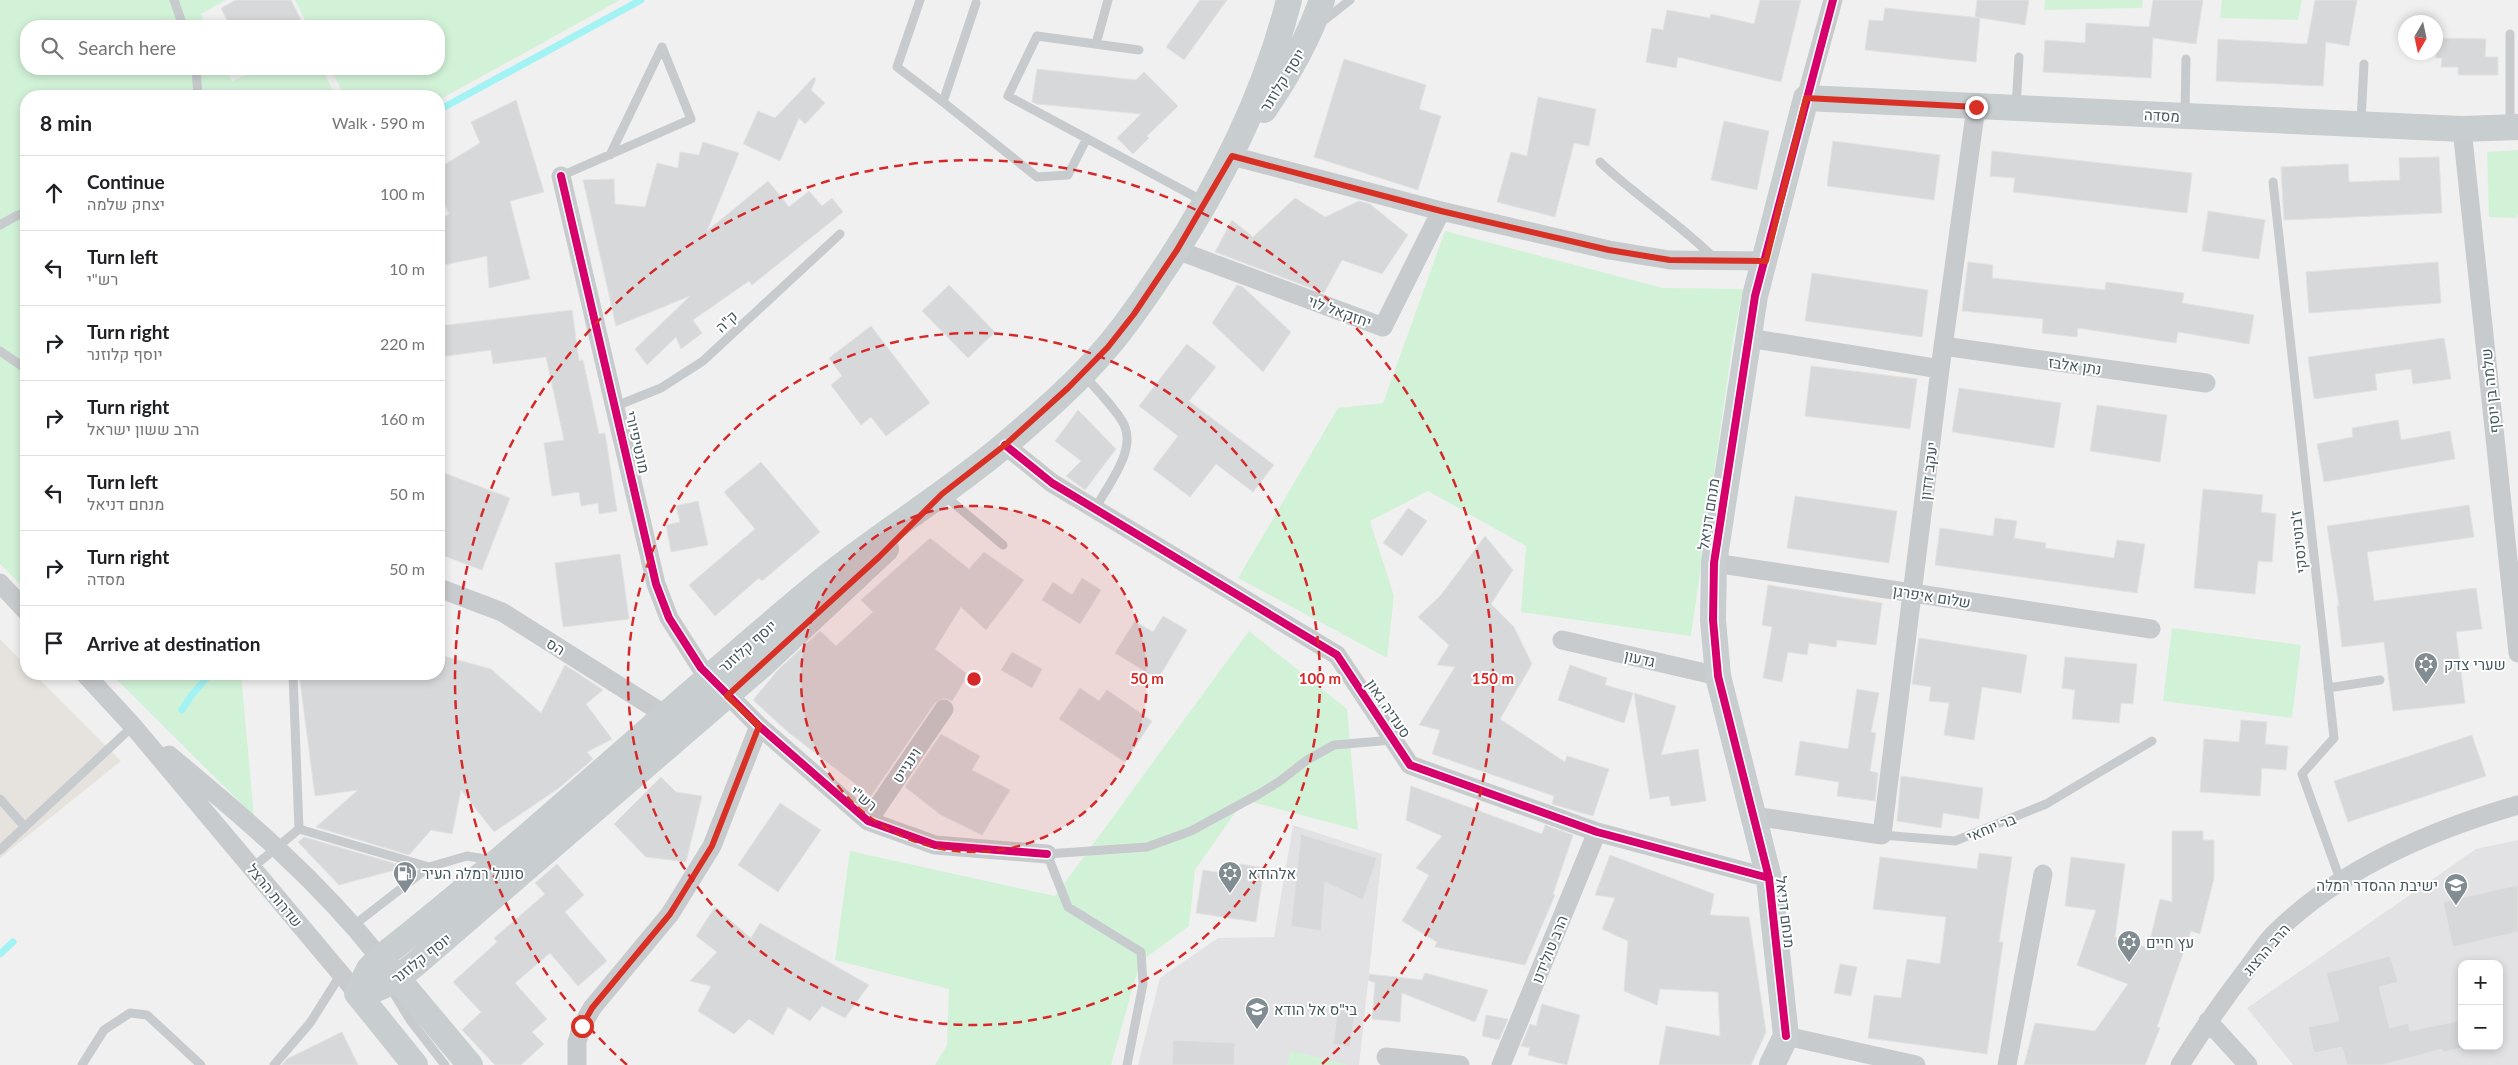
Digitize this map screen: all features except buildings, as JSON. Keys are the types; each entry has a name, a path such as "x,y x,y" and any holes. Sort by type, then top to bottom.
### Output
{"main road":[{"name":"יוסף קלוזנר","path":"1232,156 1260,93 1289,0"},
{"name":"יוסף קלוזנר","path":"719,687 667,716 499,861 369,969 349,983 366,992 393,981 509,886 719,687 851,583 942,494 1005,445 1083,373 1134,314 1177,250 1232,156 1281,85 1312,30 1322,0"},
{"name":"מסדה","path":"1806,98 2361,124 2514,128"},
{"name":"מנחם דניאל","path":"1786,1036 1769,878 1718,676 1713,620 1714,563 1755,296 1766,261 1806,98"},
{"name":"שדרות הרצל","path":"380,958 393,981 470,1065"},
{"name":"שדרות הרצל","path":"349,983 415,1065"},
{"path":"1772,1065 1786,1036"}],"street":[{"name":"מנחם דניאל","path":"1806,98 1833,0"},
{"name":"יעקב דדון","path":"1882,835 1940,369 1976,107"},
{"name":"שלמה בן יוסף","path":"2462,128 2512,542 2518,653"},
{"path":"1232,156 1441,211 1609,250 1670,260 1766,261"},
{"name":"מונטיפיורי","path":"561,176 656,584 669,618 686,646 719,687"},
{"name":"יחזקאל לוי","path":"1177,250 1383,327 1441,211"},
{"path":"1749,338 1940,369"},
{"name":"נתן אלבז","path":"1943,346 2206,383"},
{"name":"סעדיה גאון","path":"1005,445 1052,483 1337,655 1410,765 1597,832 1769,878"},
{"name":"שלום איפרגן","path":"1714,563 2151,629"},
{"path":"0,583 20,605"},
{"name":"הס","path":"445,590 502,612 667,716"},
{"name":"גדעון","path":"1562,640 1718,676"},
{"name":"שדרות הרצל","path":"91,680 133,726 349,983"},
{"name":"רש\"י","path":"719,687 759,726 868,821 935,845 1047,854"},
{"name":"וינגייט","path":"868,821 944,709"},
{"name":"שדרות הרצל","path":"133,726 278,847 354,925 380,958"},
{"path":"577,1065 577,1042 582,1026 592,1008 670,914 712,846 759,726"},
{"name":"הרב הרצוג","path":"2180,1065 2208,1021 2274,934 2315,898 2367,866 2419,840 2518,806"},
{"name":"בר יוחאי","path":"1753,816 1882,835"},
{"name":"הרב טולידנו","path":"1501,1065 1597,832"},
{"path":"2007,1065 2042,874"},
{"path":"2208,1021 2248,1065"},
{"path":"1786,1036 1916,1065"},
{"path":"1386,1057 1460,1065"}],"lane":[{"path":"174,0 181,20"},
{"path":"920,0 897,67 1037,177 1068,175 1087,138"},
{"path":"1096,44 1108,0"},
{"path":"1312,30 1350,0"},
{"path":"943,102 976,3"},
{"path":"2510,34 2514,128"},
{"path":"1139,50 1037,36 1008,96 1206,202"},
{"path":"561,176 691,119 662,47 610,154"},
{"path":"2016,109 2019,57"},
{"path":"2185,116 2186,59"},
{"path":"2361,124 2364,64"},
{"path":"196,75 198,90"},
{"path":"1600,162 1630,190 1689,233 1717,261"},
{"name":"ז'בוטינסקי","path":"2273,182 2334,738 2302,774 2341,882"},
{"path":"0,225 20,214"},
{"name":"ק\"ה","path":"616,406 661,388 702,361 840,234"},
{"path":"0,350 20,365"},
{"path":"1083,373 1125,426 1128,442 1124,457 1095,509"},
{"path":"942,494 1003,545"},
{"path":"293,680 299,829"},
{"path":"2328,688 2380,680"},
{"path":"0,850 133,726"},
{"path":"1126,1065 1143,984 1141,952 1068,907 1047,854 1147,847 1191,831 1273,785 1307,760 1334,745 1393,740"},
{"name":"בר יוחאי","path":"1882,835 1955,841 2046,804 2152,741"},
{"path":"0,799 24,826"},
{"path":"252,868 299,829"},
{"path":"299,829 429,867"},
{"path":"354,925 429,867 467,856 499,861"},
{"name":"שדרות הרצל","path":"393,981 410,1020 445,1065"},
{"path":"274,1065 310,1022 349,983"},
{"path":"82,1065 104,1030 130,1013 147,1015 201,1065"}],"shaded area":[{"path":"0,639 20,660 20,680 40,680 121,761 0,858"},
{"path":"1293,825 1382,854 1359,1065 1138,1065 1160,978 1218,938 1274,937"},
{"name":"ישיבת ההסדר רמלה","path":"2518,840 2518,1065 2293,1065 2247,1008 2476,849"}],"green space":[{"path":"0,0 226,0 201,14 204,20 20,20 20,75 229,75 232,81 246,75 325,75 333,90 20,90 20,584 0,564"},
{"path":"295,0 620,0 445,97 445,90 342,90 333,75 445,75 445,20 305,20"},
{"path":"2045,0 2143,0 2142,8 2044,10"},
{"path":"2222,0 2302,0 2298,20 2220,18"},
{"path":"2518,150 2518,213 2516,218 2489,217 2487,152"},
{"path":"1445,231 1663,288 1743,289 1733,340 1691,636 1521,612 1526,546 1428,491 1370,521 1394,596 1387,658 1238,578 1338,408 1383,403"},
{"path":"2172,628 2301,645 2292,718 2163,701"},
{"path":"1249,631 1347,709 1358,830 1244,800 1195,870 1189,926 1140,962 1111,1065 935,1065 947,1045 949,989 835,960 850,851 1055,896"},
{"path":"117,680 242,680 254,816"},
{"path":"1291,1051 1346,1064 1346,1065 1287,1065"}],"waterway":[{"path":"445,107 641,0"},
{"path":"182,710 205,680"},
{"path":"0,954 13,942"}],"cycle path":[{"path":"1786,1036 1769,878 1718,676 1713,620 1714,563 1755,296 1833,0"},
{"path":"561,176 656,584 669,618 701,668 759,726 868,821 935,845 1047,854"},
{"path":"1005,445 1052,483 1337,655 1410,765 1597,832 1769,878"}],"place":[{"name":"שערי צדק","path":"2426,685"},
{"name":"סונול רמלה העיר","path":"405,894"},
{"name":"אלהודא","path":"1230,894"},
{"name":"ישיבת ההסדר רמלה","path":"2456,906"},
{"name":"עץ חיים","path":"2129,963"},
{"name":"בי\"ס אל הודא","path":"1257,1030"}],"route":[{"path":"582,1026 592,1008 620,978 670,914 712,846 759,726 727,696 879,557 942,494 1005,445 1068,388 1108,347 1134,314 1177,250 1232,156 1441,211 1609,250 1670,260 1766,261 1806,98 1976,107"}]}
